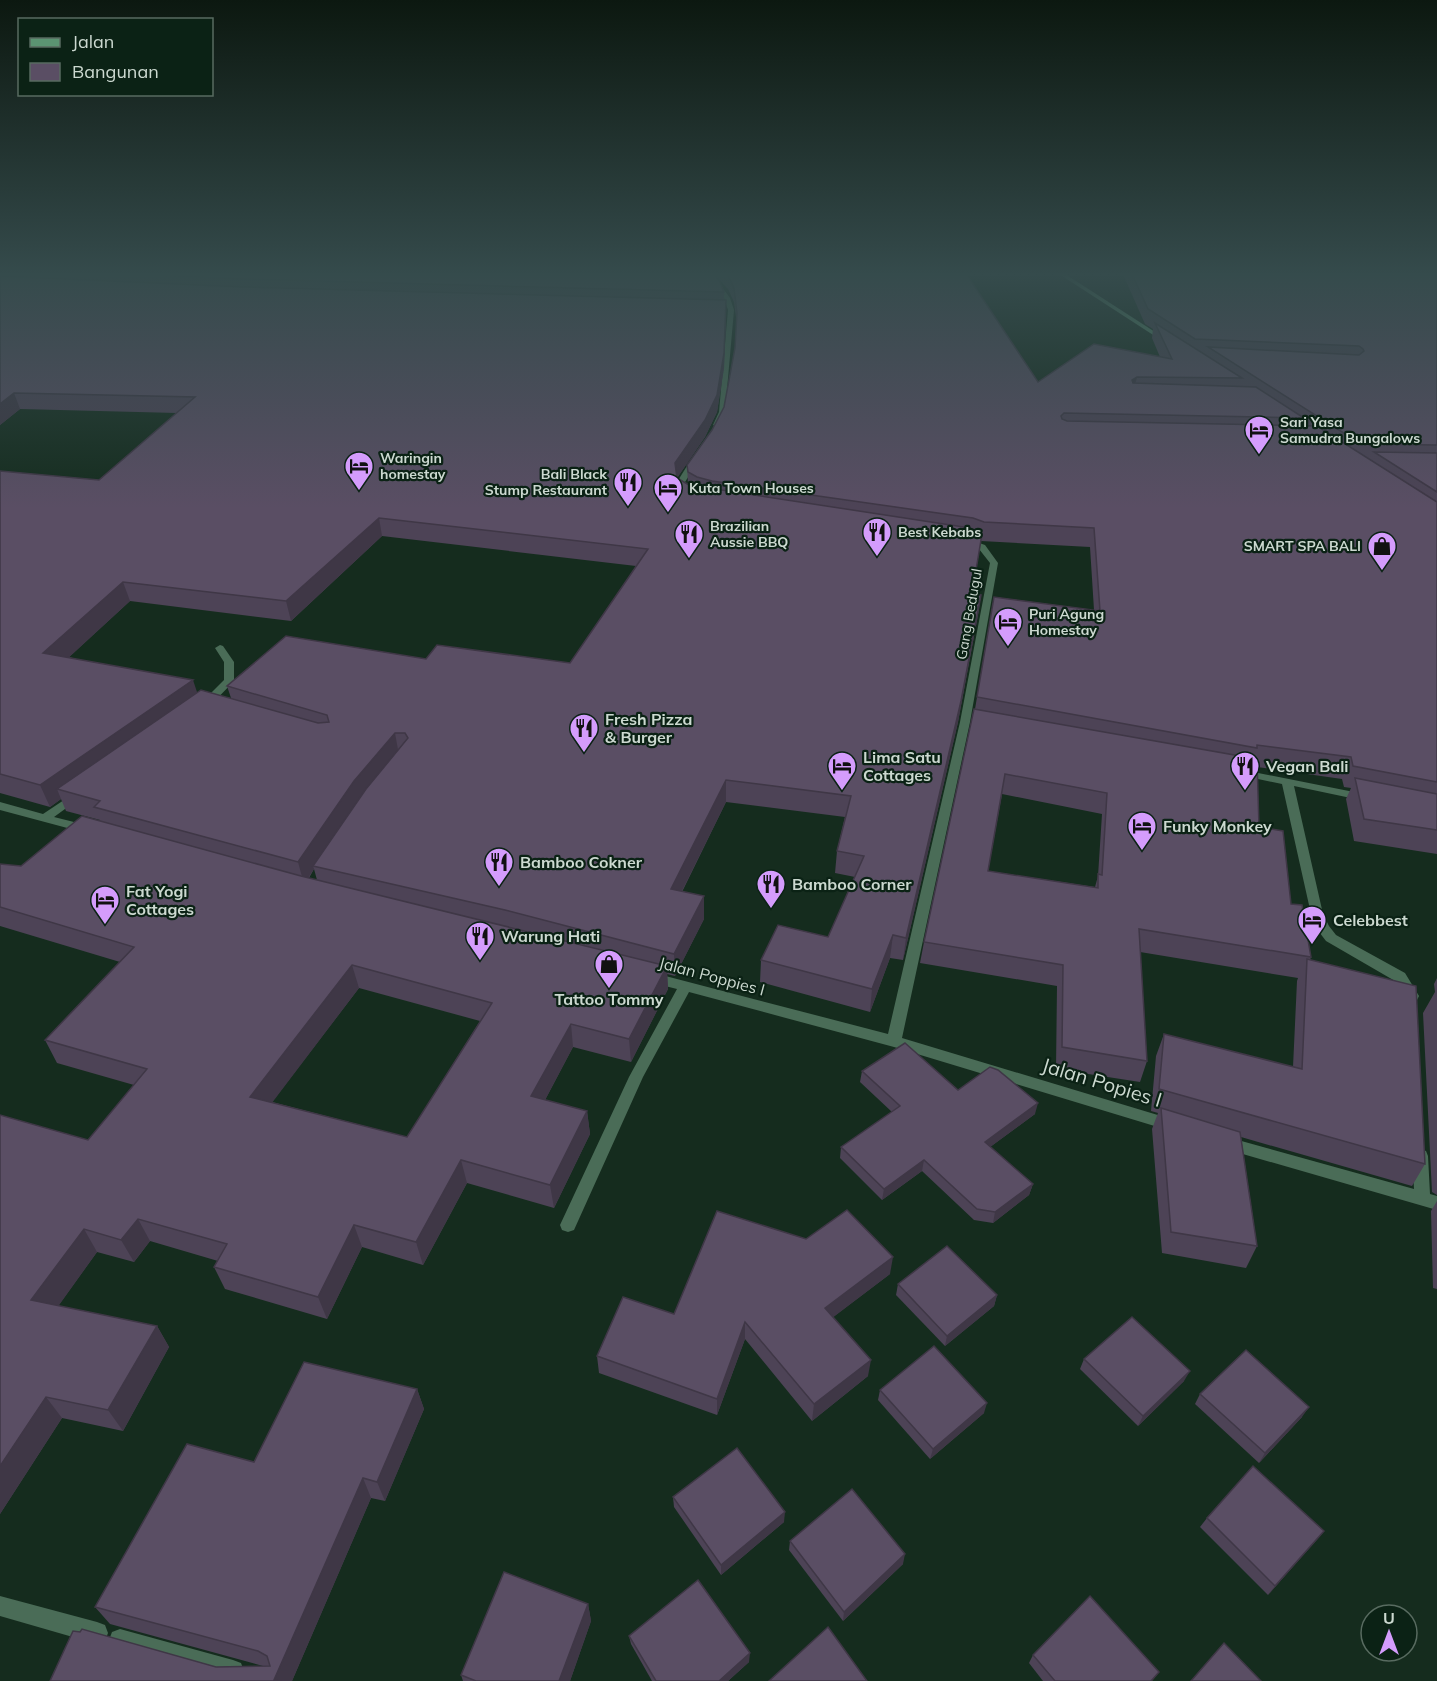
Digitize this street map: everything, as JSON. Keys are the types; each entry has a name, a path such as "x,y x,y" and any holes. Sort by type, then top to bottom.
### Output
{"street":[{"path":"712,435 722,412 727,350"},
{"path":"693,499 682,492 681,482 700,453"},
{"name":"Gang Bedugul","path":"894,1041 970,723 994,562 982,547 958,540"},
{"path":"206,708 229,681 229,662 220,648"},
{"path":"1229,770 1379,800"},
{"path":"1287,781 1317,914 1323,928 1331,938 1400,977 1409,988 1414,1007"},
{"path":"45,818 84,791"},
{"path":"0,806 100,833"},
{"name":"Jalan Poppies I","path":"641,974 894,1041"},
{"path":"568,1225 636,1077 685,986"},
{"name":"Jalan Popies I","path":"894,1041 1186,1130"},
{"path":"1208,1137 1430,1201 1420,1142"},
{"path":"0,1606 248,1675"}],"building":[{"path":"0,350 724,350 717,395 705,420 675,463 677,478 689,485 970,528 982,534 972,594 981,595 961,701 906,938 893,935 872,989 761,960 778,925 828,937 864,856 837,851 851,796 726,780 671,889 704,896 674,954 505,910 313,866 366,789 408,738 405,733 395,733 354,781 298,862 94,807 100,801 57,789 201,690 318,723 329,722 327,715 227,686 286,636 426,659 437,645 570,663 648,549 379,518 286,601 123,582 43,653 193,680 40,785 0,774 0,471 99,480 195,397 14,393 0,404"},
{"path":"735,350 1017,350 1038,382 1084,350 1128,350 1172,359 1168,350 1198,350 1242,378 1137,377 1132,380 1133,383 1256,387 1304,418 1064,413 1061,416 1062,419 1067,421 1317,426 1437,502 1437,782 1353,766 1351,757 1257,745 1257,748 977,697 994,597 1100,611 1094,528 984,522 973,518 697,477 688,472 687,465 712,430 724,407"},
{"path":"1213,350 1273,350 1359,355 1364,351 1437,350 1437,445 1361,444"},
{"path":"1374,452 1437,453 1437,492"},
{"path":"974,709 1257,759 1259,827 1283,831 1291,904 1302,905 1311,957 1139,929 1147,1061 1062,1047 1063,965 924,942","holes":["1005,774 1107,793 1102,875 1098,874 1098,888 988,871"]},
{"path":"1355,778 1437,794 1437,830 1364,819"},
{"path":"82,816 301,876 667,966 629,1039 571,1024 531,1096 587,1111 550,1185 461,1160 416,1242 354,1225 318,1297 214,1267 227,1244 138,1219 121,1240 84,1229 31,1300 157,1326 108,1410 46,1397 0,1466 0,1115 88,1140 147,1069 45,1040 134,947 0,907 0,864 21,866","holes":["352,965 492,1003 407,1137 250,1097"]},
{"path":"1307,959 1416,986 1425,1164 1159,1089 1164,1034 1302,1069"},
{"path":"905,1043 958,1090 990,1067 998,1070 1038,1103 985,1142 1033,1184 995,1212 977,1209 924,1160 884,1189 841,1147 900,1106 862,1071"},
{"path":"1161,1108 1240,1132 1257,1246 1171,1232"},
{"path":"847,1210 893,1257 825,1308 871,1360 814,1404 745,1322 717,1399 597,1356 623,1297 674,1314 717,1211 806,1239"},
{"path":"947,1246 997,1295 947,1336 898,1284"},
{"path":"1132,1317 1190,1371 1143,1416 1084,1359"},
{"path":"934,1346 987,1403 933,1449 880,1390"},
{"path":"1246,1350 1309,1407 1265,1453 1200,1394"},
{"path":"304,1362 417,1389 377,1482 363,1478 274,1680 281,1681 50,1681 73,1631 80,1632 82,1629 216,1667 270,1666 267,1656 258,1651 95,1607 187,1444 254,1462"},
{"path":"737,1448 785,1512 721,1565 673,1497"},
{"path":"1253,1466 1324,1531 1275,1586 1207,1518"},
{"path":"852,1489 905,1554 844,1612 790,1541"},
{"path":"504,1572 588,1604 559,1681 476,1681 461,1675"},
{"path":"698,1580 750,1653 719,1681 656,1681 629,1636"},
{"path":"1090,1596 1159,1672 1151,1681 1055,1681 1033,1655"},
{"path":"828,1627 867,1681 769,1681"},
{"path":"1224,1643 1261,1681 1191,1681"}],"place":[{"name":"Sari Yasa Samudra Bungalows","path":"1259,456"},
{"name":"Waringin homestay","path":"359,492"},
{"name":"Bali Black Stump Restaurant","path":"628,508"},
{"name":"Kuta Town Houses","path":"668,514"},
{"name":"Best Kebabs","path":"877,558"},
{"name":"Brazilian Aussie BBQ","path":"689,560"},
{"name":"SMART SPA BALI","path":"1382,572"},
{"name":"Puri Agung Homestay","path":"1008,648"},
{"name":"Fresh Pizza & Burger","path":"584,754"},
{"name":"Lima Satu Cottages","path":"842,792"},
{"name":"Vegan Bali","path":"1245,792"},
{"name":"Funky Monkey","path":"1142,852"},
{"name":"Bamboo Cokner","path":"499,888"},
{"name":"Bamboo Corner","path":"771,910"},
{"name":"Fat Yogi Cottages","path":"105,926"},
{"name":"Celebbest","path":"1312,946"},
{"name":"Warung Hati","path":"480,962"},
{"name":"Tattoo Tommy","path":"609,990"}]}
